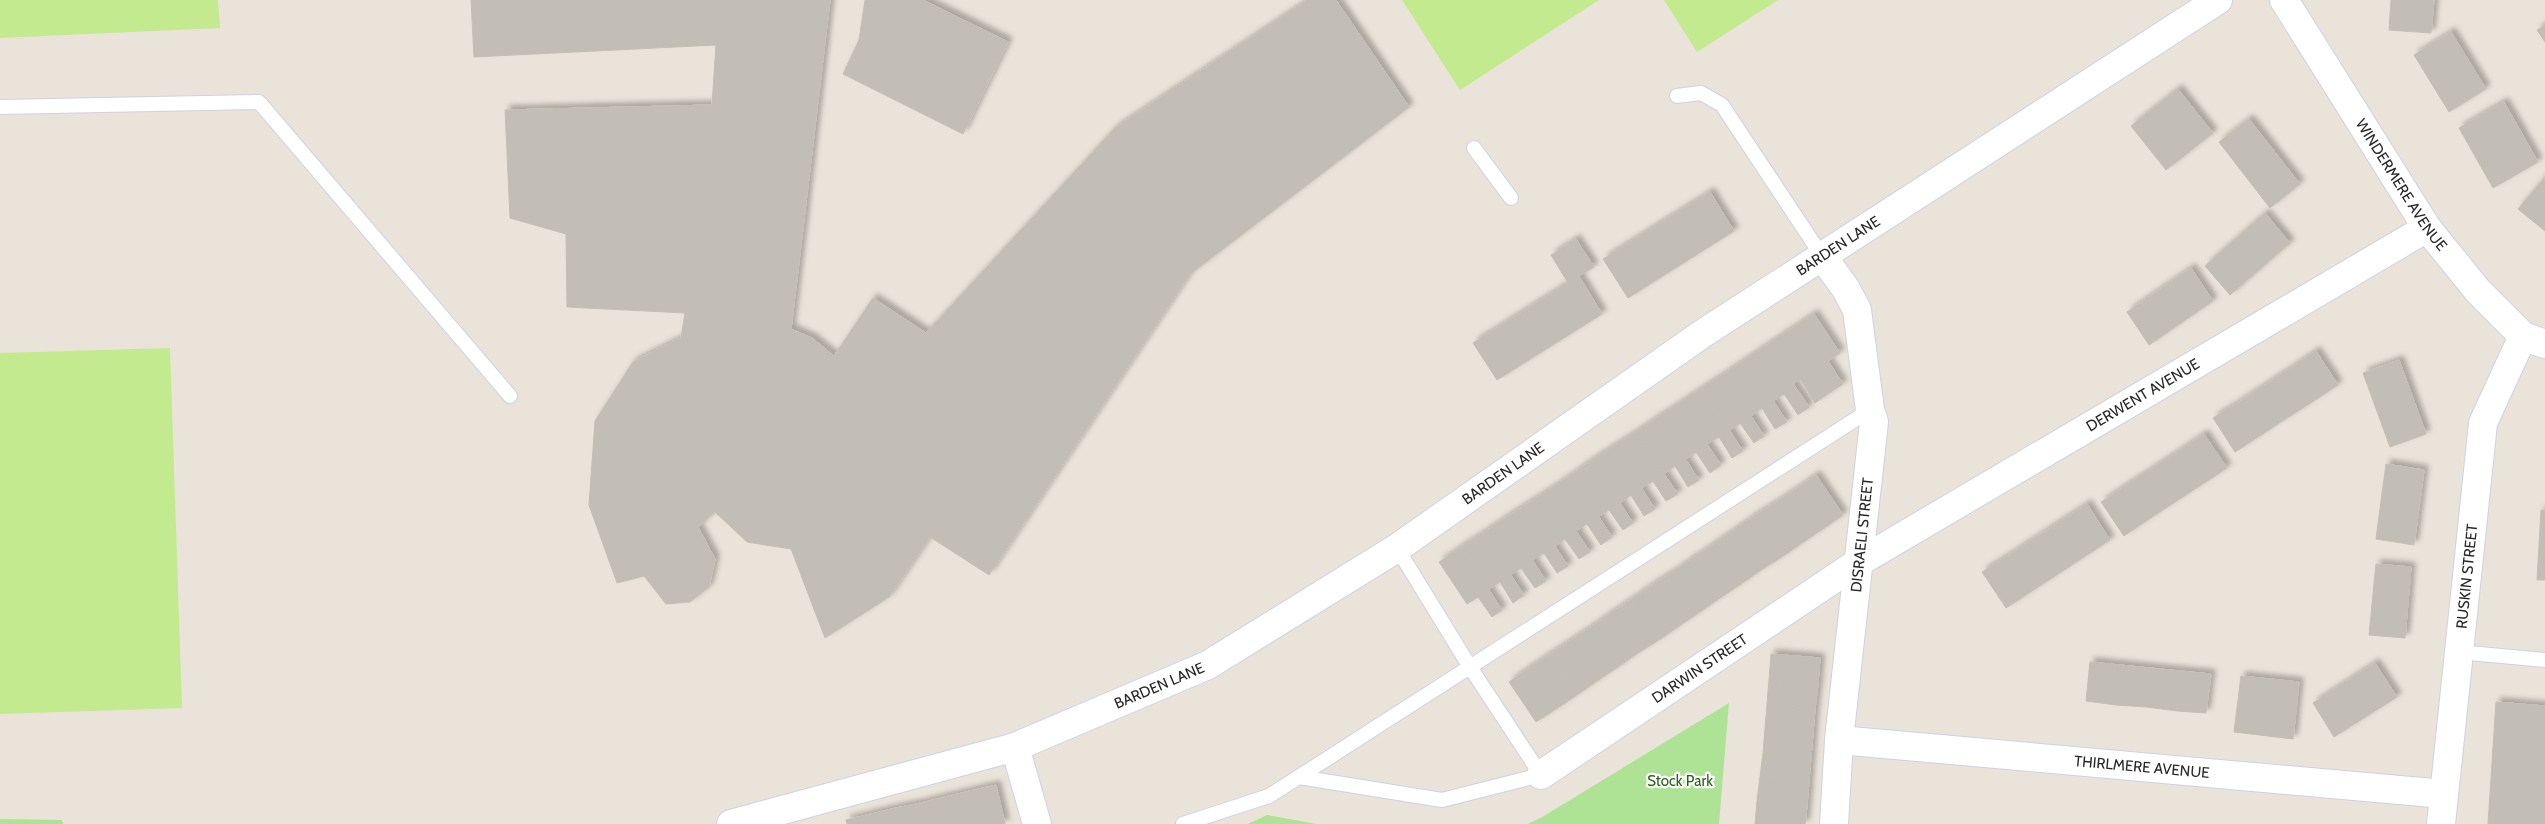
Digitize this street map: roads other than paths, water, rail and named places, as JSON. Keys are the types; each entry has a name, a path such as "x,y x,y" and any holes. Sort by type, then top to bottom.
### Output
{"street":[{"name":"BARDEN LANE","path":"731,824 1015,747 1208,665 1397,548 1702,334 2218,0"},
{"name":"WINDERMERE AVENUE","path":"2284,0 2427,228 2478,291 2534,340"},
{"name":"DERWENT AVENUE","path":"1859,562 2427,228"},
{"name":"DISRAELI STREET","path":"1822,256 1846,289 1857,310 1870,410 1874,422 1840,740 1834,824"},
{"name":"RUSKIN STREET","path":"2441,824 2483,423 2534,340"},
{"name":"DARWIN STREET","path":"1541,775 1859,562"},
{"name":"THIRLMERE AVENUE","path":"1840,740 2444,794"},
{"path":"1015,747 1036,824"}],"lane":[{"path":"1677,96 1701,93 1722,105 1822,256"},
{"path":"0,107 258,102 510,396"},
{"path":"1474,148 1511,198"},
{"path":"1183,824 1269,796 1870,410"},
{"path":"1298,777 1442,800 1541,775 1470,667 1397,548"},
{"path":"2458,652 2545,660"}],"park label":[{"name":"Stock Park","path":"1680,781"}]}
